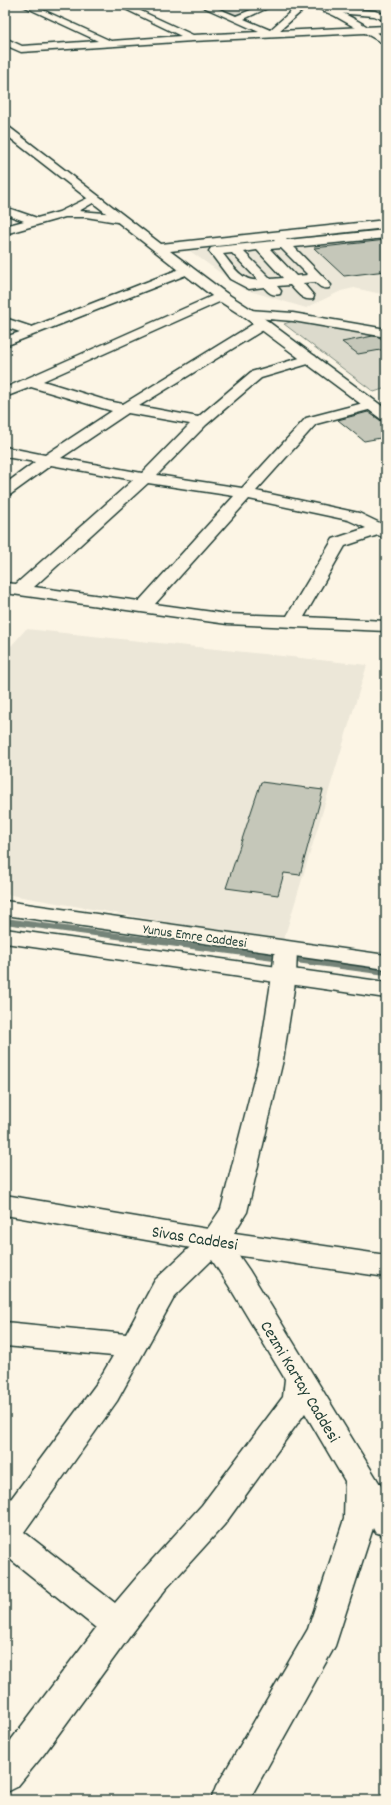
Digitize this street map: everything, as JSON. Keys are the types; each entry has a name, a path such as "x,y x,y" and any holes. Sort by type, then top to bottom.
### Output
{"street":[{"path":"25,5 110,43"},
{"path":"121,5 193,38"},
{"path":"203,5 272,34"},
{"path":"237,19 270,5"},
{"path":"315,5 338,14 386,42"},
{"path":"358,5 386,18"},
{"path":"288,6 338,14"},
{"path":"272,34 300,8"},
{"path":"327,10 375,14"},
{"path":"5,50 193,38 386,29"},
{"path":"5,41 21,49"},
{"path":"5,129 94,198 117,218 386,416"},
{"path":"5,230 63,214 94,198"},
{"path":"5,210 35,221"},
{"path":"63,214 86,214 117,218"},
{"path":"159,248 386,224"},
{"path":"319,278 249,285 234,276 215,251 386,234"},
{"path":"274,235 329,288"},
{"path":"260,246 308,296"},
{"path":"235,249 278,293"},
{"path":"5,342 187,270"},
{"path":"5,393 221,296"},
{"path":"249,314 293,317 386,333"},
{"path":"5,322 32,332"},
{"path":"5,491 47,460 126,408 263,324"},
{"path":"13,589 145,478 201,422 256,375 310,359"},
{"path":"30,382 106,405 201,422"},
{"path":"142,607 311,421 372,405"},
{"path":"5,452 145,478 244,493 353,516 377,528"},
{"path":"292,622 339,543 377,528"},
{"path":"13,589 227,619 386,626"},
{"name":"Yunus Emre Caddesi","path":"5,908 285,966 386,990"},
{"name":"Yunus Emre Caddesi","path":"5,936 285,966 386,962"},
{"path":"5,1532 107,1392 165,1288 214,1241 234,1212 271,1060 285,966"},
{"name":"Sivas Caddesi","path":"5,1206 214,1241 386,1266"},
{"name":"Cezmi Kartay Caddesi","path":"214,1241 240,1278 299,1380 386,1522"},
{"path":"5,1334 134,1346"},
{"path":"5,1775 32,1742 118,1624 154,1580 213,1515 269,1440 297,1400 299,1380"},
{"path":"229,1800 323,1635 360,1519 360,1479"},
{"path":"5,1536 118,1624"}],"shaded area":[{"path":"209,5 260,5 237,17"},
{"path":"386,230 386,295 354,288 341,291 306,308 243,289 190,251"},
{"path":"293,321 386,336 386,388 374,392 284,324"},
{"path":"26,629 367,665 283,942 5,894 5,653"}],"building":[{"path":"386,240 386,271 344,276 314,248"},
{"path":"373,336 379,337 386,343 386,349 358,354 342,342"},
{"path":"368,412 386,422 386,437 364,441 338,420"},
{"path":"261,782 323,790 300,875 284,873 278,895 226,888"}],"waterway":[{"path":"5,921 281,958"},
{"path":"289,959 386,972"}]}
